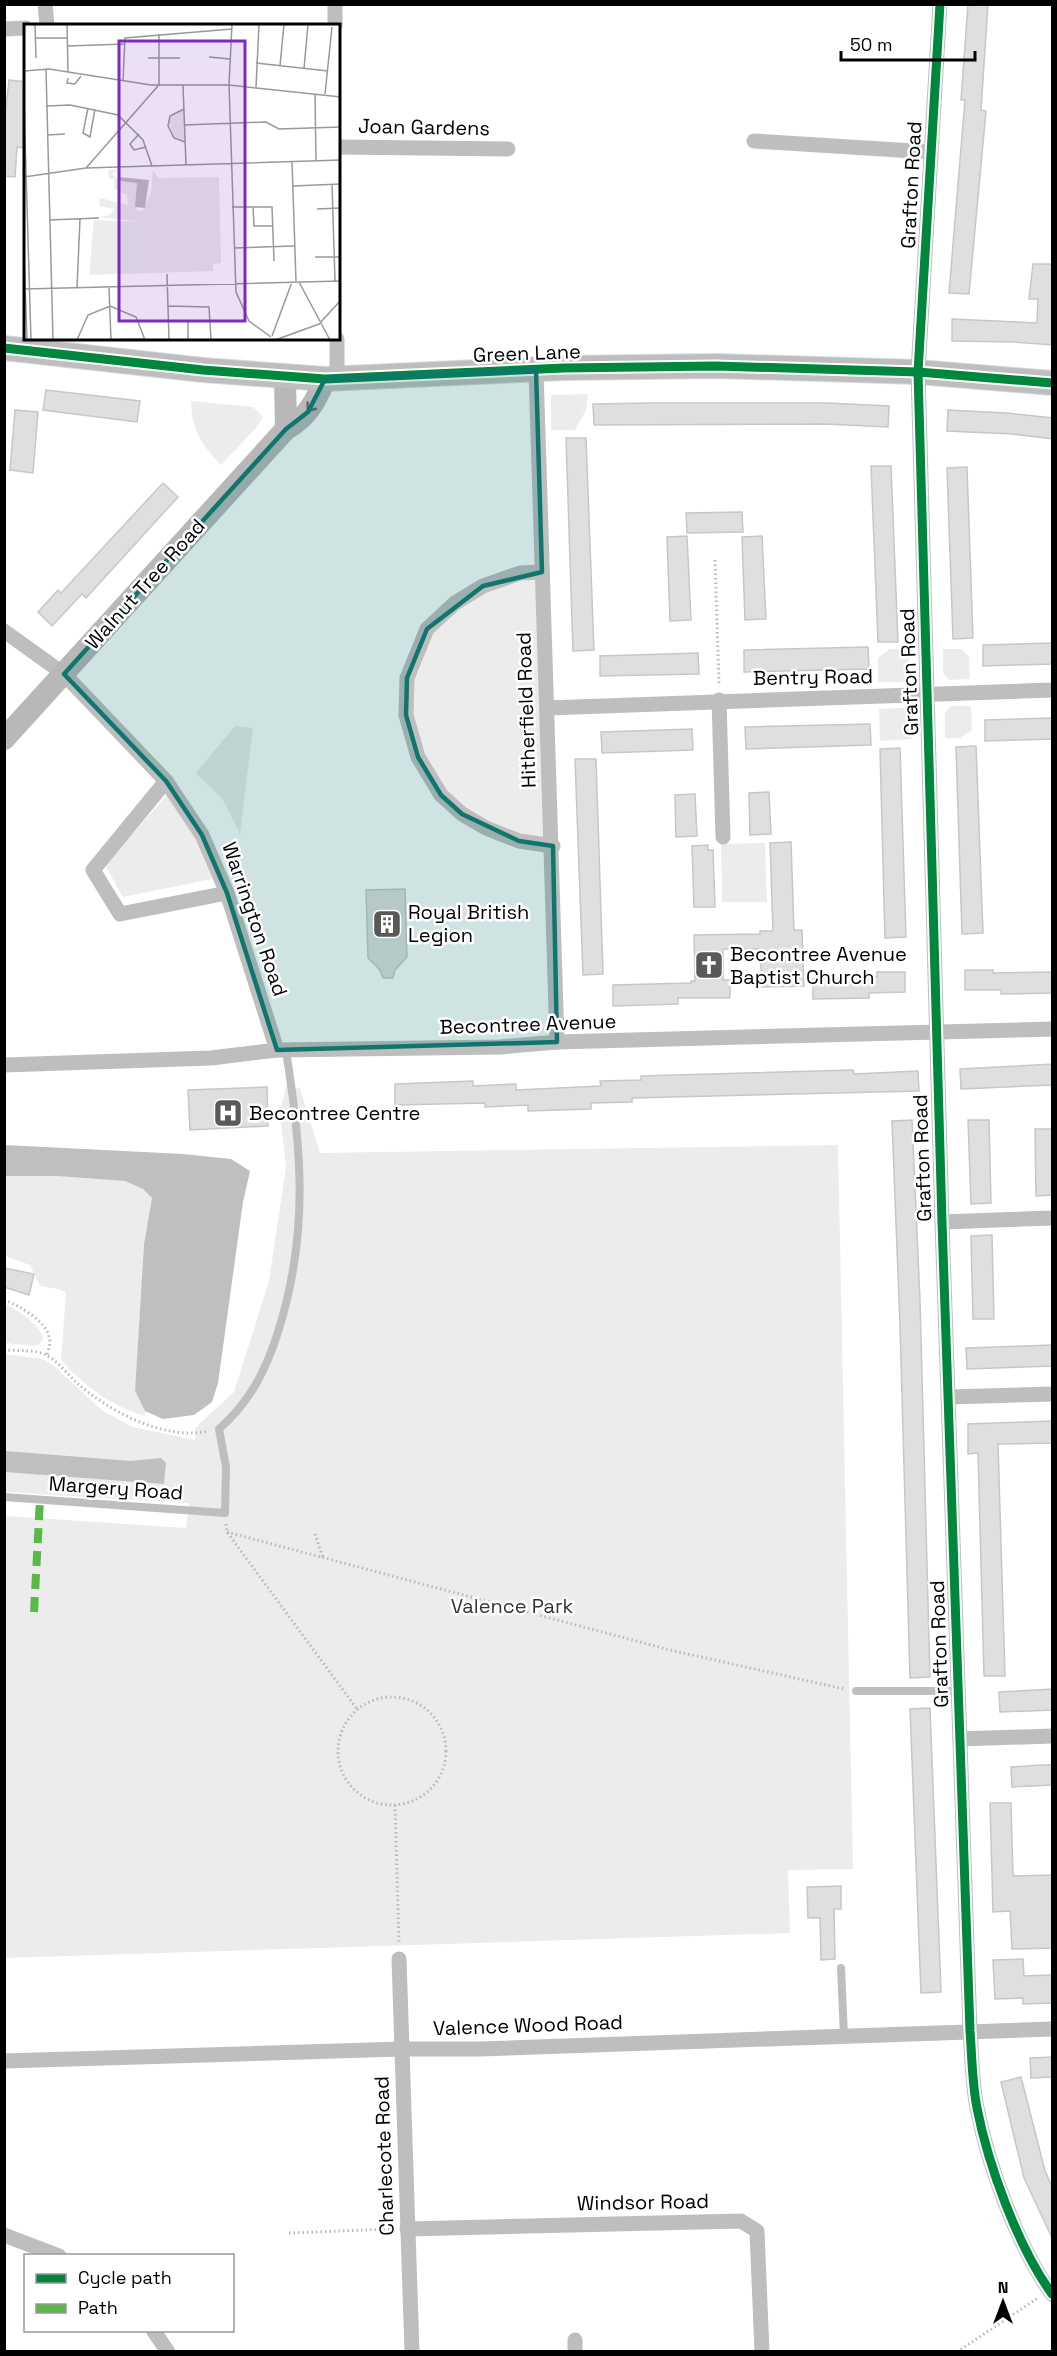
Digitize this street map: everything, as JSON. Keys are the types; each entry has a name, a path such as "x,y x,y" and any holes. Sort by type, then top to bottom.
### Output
{"main road":[{"name":"Green Lane","path":"4,348 30,345 285,377 331,379 536,370 716,366 918,372 1053,383"}],"street":[{"path":"45,4 47,24"},
{"path":"334,24 335,4"},
{"name":"Grafton Road","path":"940,4 918,372 942,1222 970,2031 977,2108 993,2166 1015,2227 1051,2292"},
{"path":"4,29 24,28"},
{"path":"754,141 930,152"},
{"name":"Joan Gardens","path":"340,147 508,149"},
{"path":"331,379 337,340"},
{"name":"Hitherfield Road","path":"536,370 553,846 557,1042"},
{"path":"285,377 286,429"},
{"name":"Walnut Tree Road","path":"4,740 286,429 297,423 308,412 331,379"},
{"path":"542,572 520,573 483,586 455,603 427,629 406,678 406,715 418,757 441,795 462,814 486,828 519,841 553,846"},
{"name":"Warrington Road","path":"4,631 64,674 166,781 202,835 227,893 282,1051"},
{"name":"Bentry Road","path":"547,708 719,700 1053,690"},
{"path":"719,700 723,837"},
{"path":"166,781 93,870 120,914 227,893"},
{"name":"Becontree Avenue","path":"4,1065 211,1058 282,1051 500,1047 557,1042 1053,1029"},
{"path":"942,1222 1053,1218"},
{"path":"949,1397 1053,1394"},
{"path":"960,1739 1053,1736"},
{"name":"Charlecote Road","path":"399,1959 412,2352"},
{"name":"Valence Wood Road","path":"4,2061 401,2049 478,2049 1053,2029"},
{"name":"Windsor Road","path":"407,2229 741,2221 757,2231 762,2352"},
{"path":"4,2235 54,2254"},
{"path":"154,2332 168,2352"}],"lane":[{"path":"225,1513 226,1467 219,1429 238,1412 268,1362 284,1312 296,1259 301,1209 299,1140 282,1051"},
{"name":"Margery Road","path":"4,1497 225,1513"},
{"path":"856,1691 958,1691"},
{"path":"841,1968 844,2036"}],"path":[{"path":"715,560 719,700"},
{"path":"4,1300 42,1324 49,1334 51,1343 47,1355"},
{"path":"4,1350 47,1355 79,1384 111,1408 145,1424 177,1432 198,1434 219,1429"},
{"path":"225,1513 227,1532 357,1709"},
{"path":"227,1532 670,1650 856,1691"},
{"path":"315,1534 323,1558"},
{"path":"392,1696 410,1699 426,1708 439,1722 446,1740 446,1758 441,1776 429,1791 413,1801 395,1805 378,1803 362,1797 350,1785 341,1771 337,1754 339,1737 346,1721 357,1709 373,1699 392,1696"},
{"path":"395,1805 399,1959"},
{"path":"289,2233 407,2229"},
{"path":"957,2352 1051,2292"}],"highlighted area":[{"path":"536,370 542,572 483,586 427,629 407,678 406,715 418,757 441,795 462,814 519,841 553,846 557,1042 277,1050 227,893 202,835 166,781 64,674 286,429 308,412 325,379"}],"green space":[{"path":"588,394 586,410 575,430 551,430 551,395"},
{"path":"191,401 253,407 263,417 256,428 221,465 199,436 193,421"},
{"path":"542,572 553,846 462,814 418,757 407,678 427,629 455,603"},
{"path":"890,649 909,649 909,677 904,682 878,682 878,658"},
{"path":"943,649 962,649 969,657 970,679 949,680 943,673"},
{"path":"950,706 971,706 972,730 960,738 945,738 945,713"},
{"path":"903,708 911,714 912,739 880,741 879,709"},
{"path":"235,726 253,728 240,834 222,798 196,773"},
{"path":"167,795 194,835 212,879 123,897 105,865"},
{"path":"765,843 767,902 722,902 721,844"},
{"name":"Valence Park","path":"286,1086 300,1088 320,1153 838,1145 853,1869 788,1870 790,1933 5,1958 5,1516 186,1528 189,1503 5,1492 4,1354 43,1359 54,1366 103,1411 133,1427 195,1440 196,1427 234,1392 269,1281 286,1167 280,1113"},
{"path":"4,1176 56,1176 125,1181 143,1189 152,1198 144,1244 135,1391 145,1411 145,1416 109,1401 79,1378 61,1360 66,1293 59,1289 40,1286 30,1265 5,1256"},
{"path":"5,1304 22,1314 37,1327 43,1338 40,1344 33,1346 5,1343"}],"shaded area":[{"path":"5,1145 183,1154 231,1159 250,1171 243,1202 218,1383 212,1402 194,1415 163,1419 145,1411 135,1391 144,1244 152,1198 143,1189 125,1181 56,1176 5,1176"},
{"path":"5,1451 131,1461 161,1458 166,1463 164,1484 5,1472"}],"building":[{"path":"968,4 988,4 981,110 986,111 969,294 949,293 965,100 961,100"},
{"path":"9,80 24,82 24,148 17,147 15,177 4,176 4,128"},
{"path":"1033,264 1053,264 1053,345 952,341 952,319 1037,323 1038,299 1029,299"},
{"path":"46,390 140,401 137,422 43,410"},
{"path":"827,403 889,406 888,427 826,424 594,425 593,404"},
{"path":"15,410 38,412 33,473 10,470"},
{"path":"948,410 1053,418 1053,439 1013,434 947,431"},
{"path":"566,438 586,438 594,650 573,651"},
{"path":"871,466 891,466 898,642 878,642"},
{"path":"967,467 973,638 953,639 947,468"},
{"path":"163,483 178,497 86,598 82,594 52,626 38,612 58,590 61,593"},
{"path":"742,512 743,532 687,533 686,513"},
{"path":"687,536 691,620 670,621 667,537"},
{"path":"762,536 766,619 745,620 742,537"},
{"path":"1053,643 1053,664 983,666 983,645"},
{"path":"868,647 869,669 744,672 744,650"},
{"path":"698,653 699,674 600,676 600,656"},
{"path":"1053,718 1053,739 985,741 985,720"},
{"path":"870,724 871,745 746,749 745,727"},
{"path":"692,729 693,750 602,753 601,732"},
{"path":"976,746 983,933 962,934 956,747"},
{"path":"900,748 906,937 885,938 880,749"},
{"path":"575,759 596,759 603,974 583,975"},
{"path":"769,792 771,834 750,835 749,793"},
{"path":"695,794 697,836 676,837 675,795"},
{"path":"791,842 794,930 802,930 804,986 762,987 760,949 723,949 723,980 730,980 730,998 678,998 678,1004 613,1006 613,985 691,983 695,981 694,935 760,934 760,931 773,931 770,843"},
{"path":"708,845 708,850 713,850 715,907 694,907 692,846"},
{"name":"Royal British Legion","path":"405,889 407,957 395,970 393,978 383,978 380,970 368,958 366,890"},
{"path":"965,970 993,970 993,973 1053,972 1053,993 1001,994 1001,990 965,990"},
{"path":"877,972 905,972 905,992 869,993 869,998 813,999 813,979 877,977"},
{"path":"1053,1064 1053,1085 961,1089 960,1069"},
{"path":"853,1070 854,1074 918,1071 919,1091 632,1098 632,1102 591,1103 591,1109 528,1111 528,1105 485,1107 485,1103 395,1105 395,1084 473,1081 473,1086 516,1084 516,1090 601,1086 600,1081 641,1080 641,1076"},
{"name":"Becontree Centre","path":"267,1087 268,1126 190,1130 188,1090"},
{"path":"912,1120 920,1300 930,1677 910,1678 892,1121"},
{"path":"968,1120 989,1120 991,1203 971,1204"},
{"path":"1035,1129 1053,1129 1053,1195 1036,1196"},
{"path":"992,1235 994,1319 973,1319 971,1236"},
{"path":"4,1268 34,1274 29,1295 4,1287"},
{"path":"1053,1345 1053,1366 967,1369 966,1348"},
{"path":"1053,1421 1053,1443 998,1444 1005,1676 984,1676 978,1453 968,1454 968,1424"},
{"path":"1053,1689 1053,1710 1000,1712 999,1692"},
{"path":"930,1708 941,1992 921,1993 910,1709"},
{"path":"1053,1765 1053,1785 1012,1787 1011,1767"},
{"path":"990,1803 1011,1803 1013,1876 1053,1875 1053,1948 1012,1949 1010,1911 993,1912"},
{"path":"841,1886 841,1909 834,1909 835,1959 821,1960 820,1918 808,1918 807,1887"},
{"path":"1023,1959 1024,1976 1053,1975 1053,2003 1023,2004 1023,1998 995,1999 993,1960"},
{"path":"1053,2057 1053,2077 1031,2078 1030,2058"},
{"path":"1021,2077 1045,2171 1053,2189 1053,2240 1024,2178 1001,2082"}],"marked path":[{"path":"34,1612 40,1499"}],"cycle path":[{"path":"940,4 918,372 942,1222 970,2031 975,2099 997,2180 1027,2253 1052,2294"},
{"path":"4,348 203,370 325,379 564,368 716,366 918,372 1052,383"}],"place":[{"name":"Royal British Legion","path":"387,924"},
{"name":"Becontree Avenue Baptist Church","path":"709,965"},
{"name":"Becontree Centre","path":"228,1113"}]}
